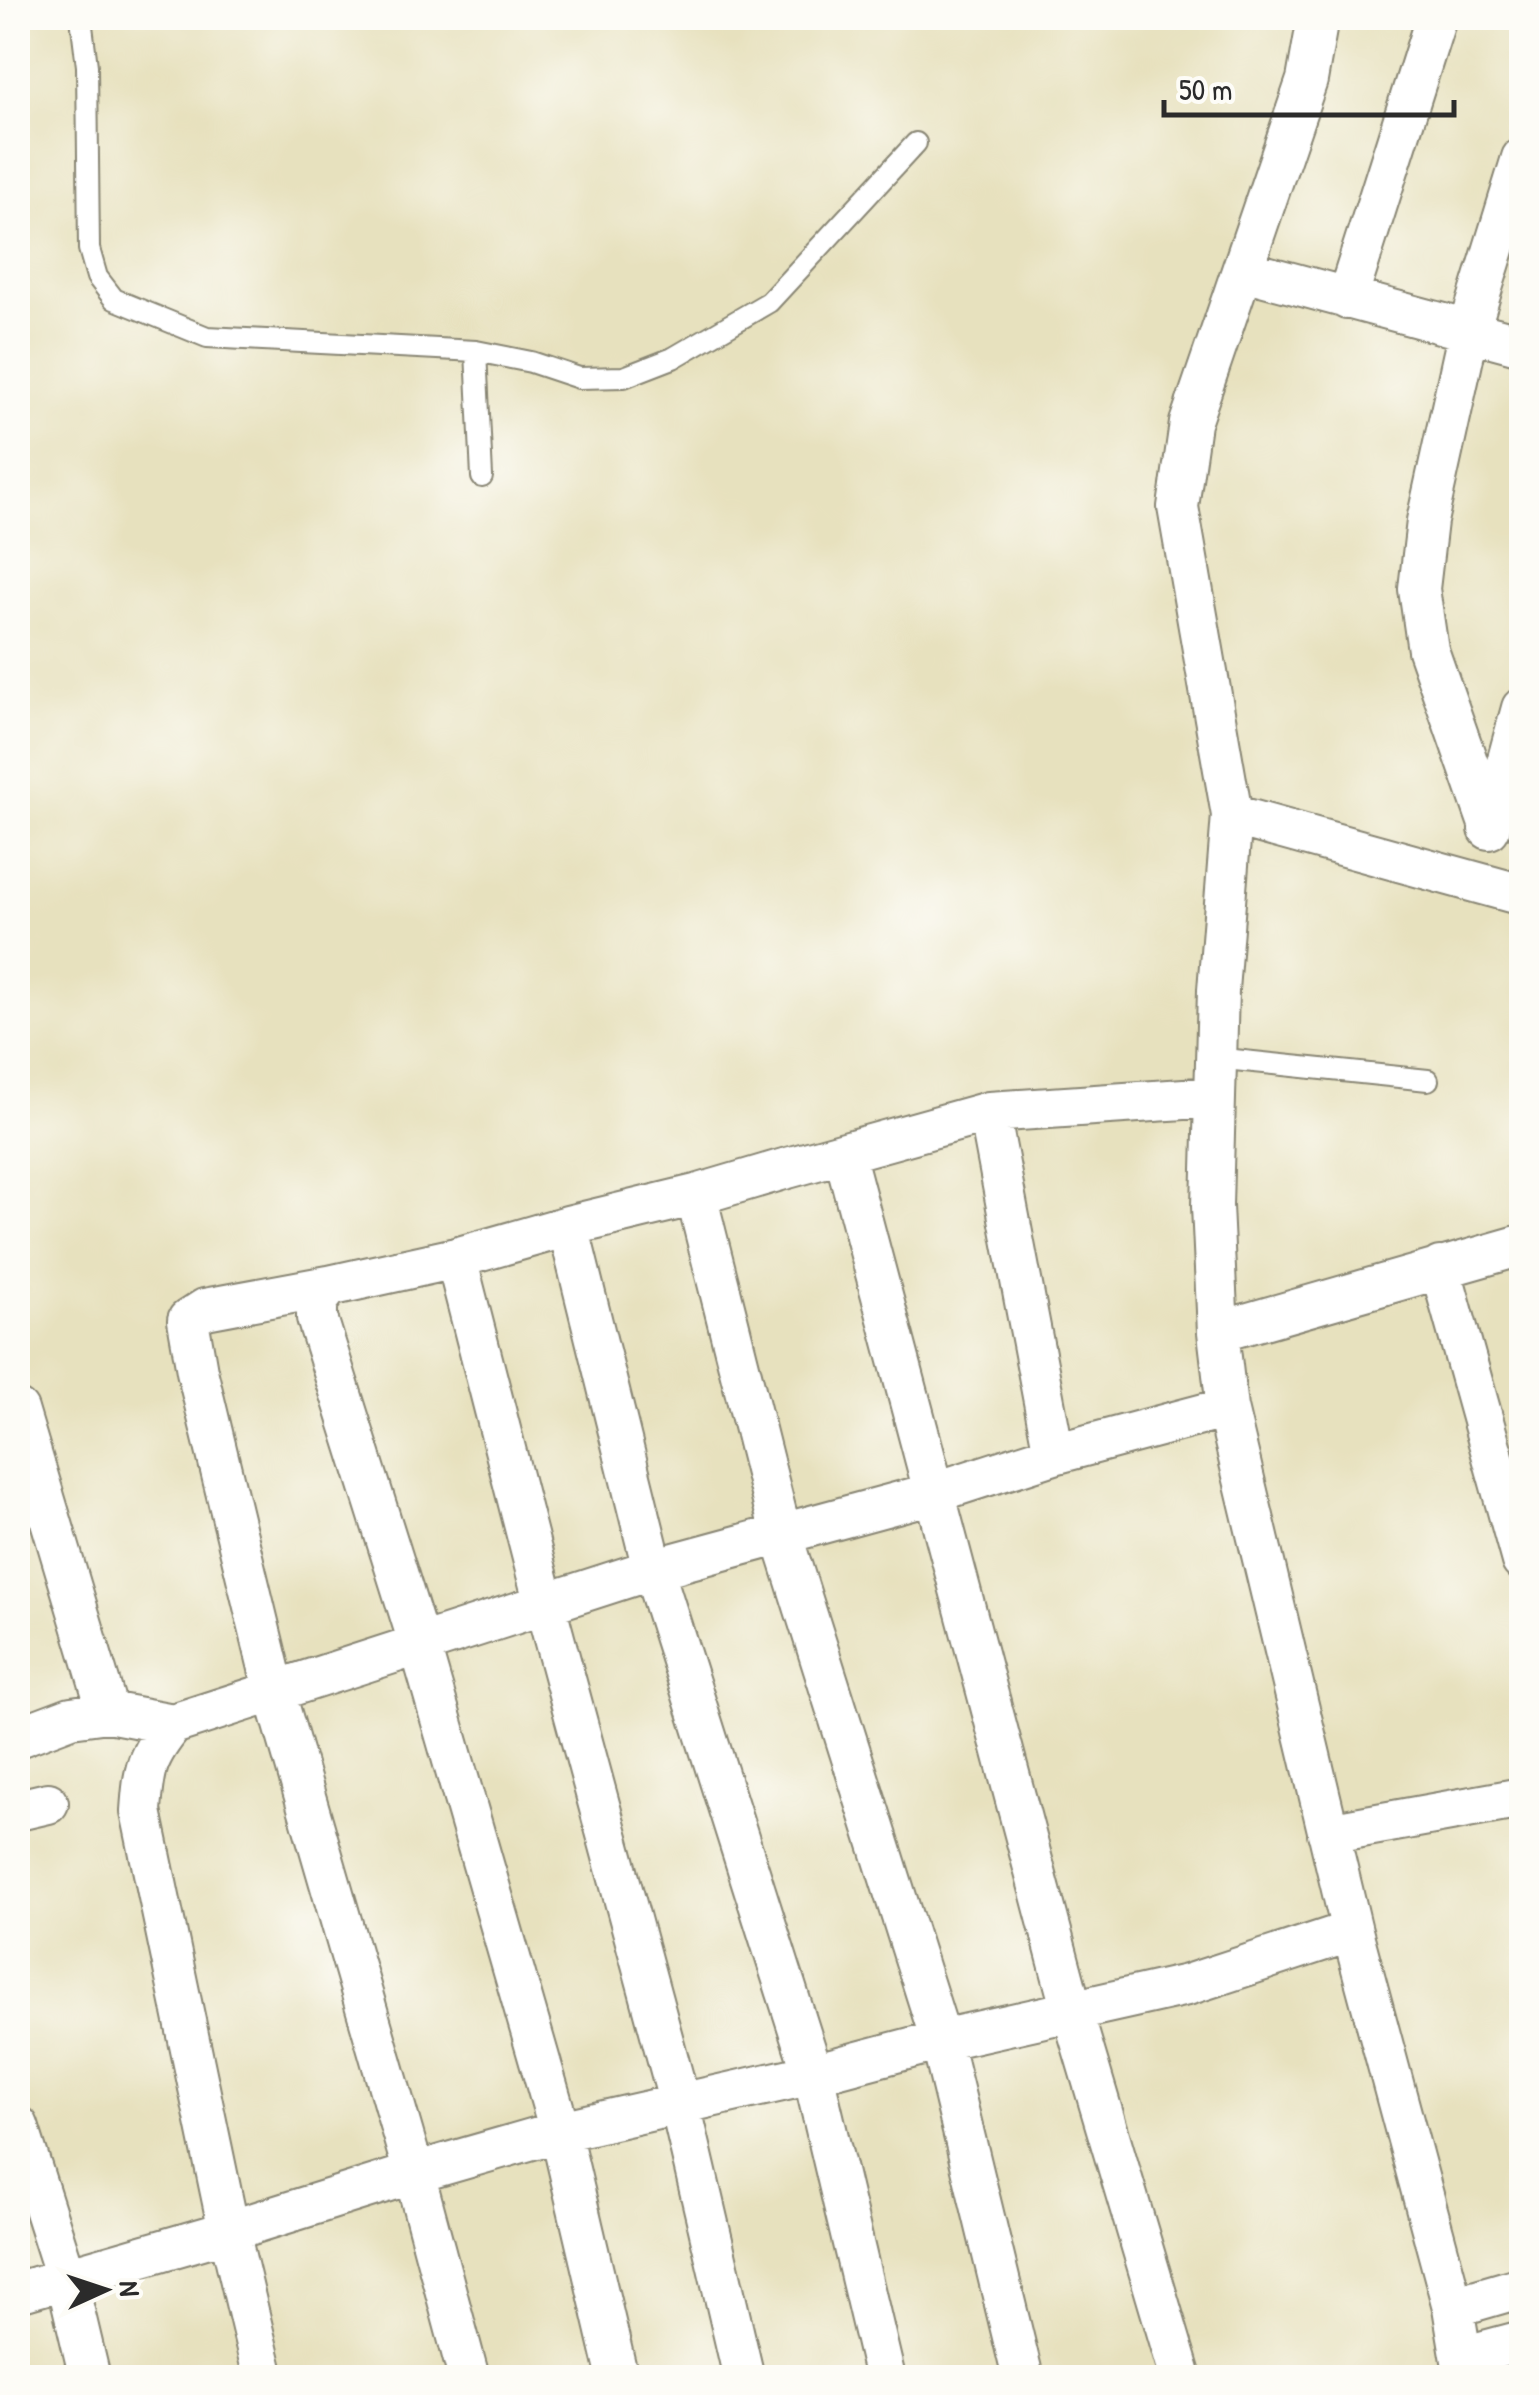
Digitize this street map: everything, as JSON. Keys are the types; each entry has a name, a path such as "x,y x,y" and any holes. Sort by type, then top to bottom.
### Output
{"street":[{"path":"1318,18 1307,80 1190,423 1178,508 1232,815 1214,1077 1212,1206 1218,1332 1227,1408 1328,1834 1452,2307 1464,2368 1522,2341"},
{"path":"1348,299 1436,18"},
{"path":"1490,827 1428,650 1419,589 1426,521 1469,330 1522,158"},
{"path":"1243,270 1522,345"},
{"path":"1469,881 1490,827 1522,708"},
{"path":"1232,815 1522,894"},
{"path":"469,2378 275,1693 188,1320 205,1309 456,1258 989,1112 1214,1077"},
{"path":"989,1112 1054,1454"},
{"path":"844,1153 1072,2011 1181,2378"},
{"path":"696,1195 781,1532 941,2040 1024,2378"},
{"path":"568,1226 653,1569 813,2074 884,2378"},
{"path":"1218,1332 1522,1245"},
{"path":"456,1258 680,2104 744,2378"},
{"path":"1440,1267 1522,1560"},
{"path":"329,1286 317,1302 317,1318 420,1646 560,2132 618,2378"},
{"path":"18,1736 71,1718 108,1712 174,1724 653,1569 1227,1408"},
{"path":"18,1410 108,1712"},
{"path":"174,1724 156,1745 143,1775 141,1811 229,2231 264,2378"},
{"path":"1328,1834 1522,1798"},
{"path":"18,2292 560,2132 1188,1985 1352,1931"},
{"path":"18,2126 66,2276 90,2378"},
{"path":"1452,2307 1522,2287"}],"lane":[{"path":"80,18 87,66 89,248 97,276 114,299 208,337 476,350 579,378 624,376 673,358 769,302 916,143"},
{"path":"476,350 482,476"},
{"path":"1214,1077 1428,1080"}]}
